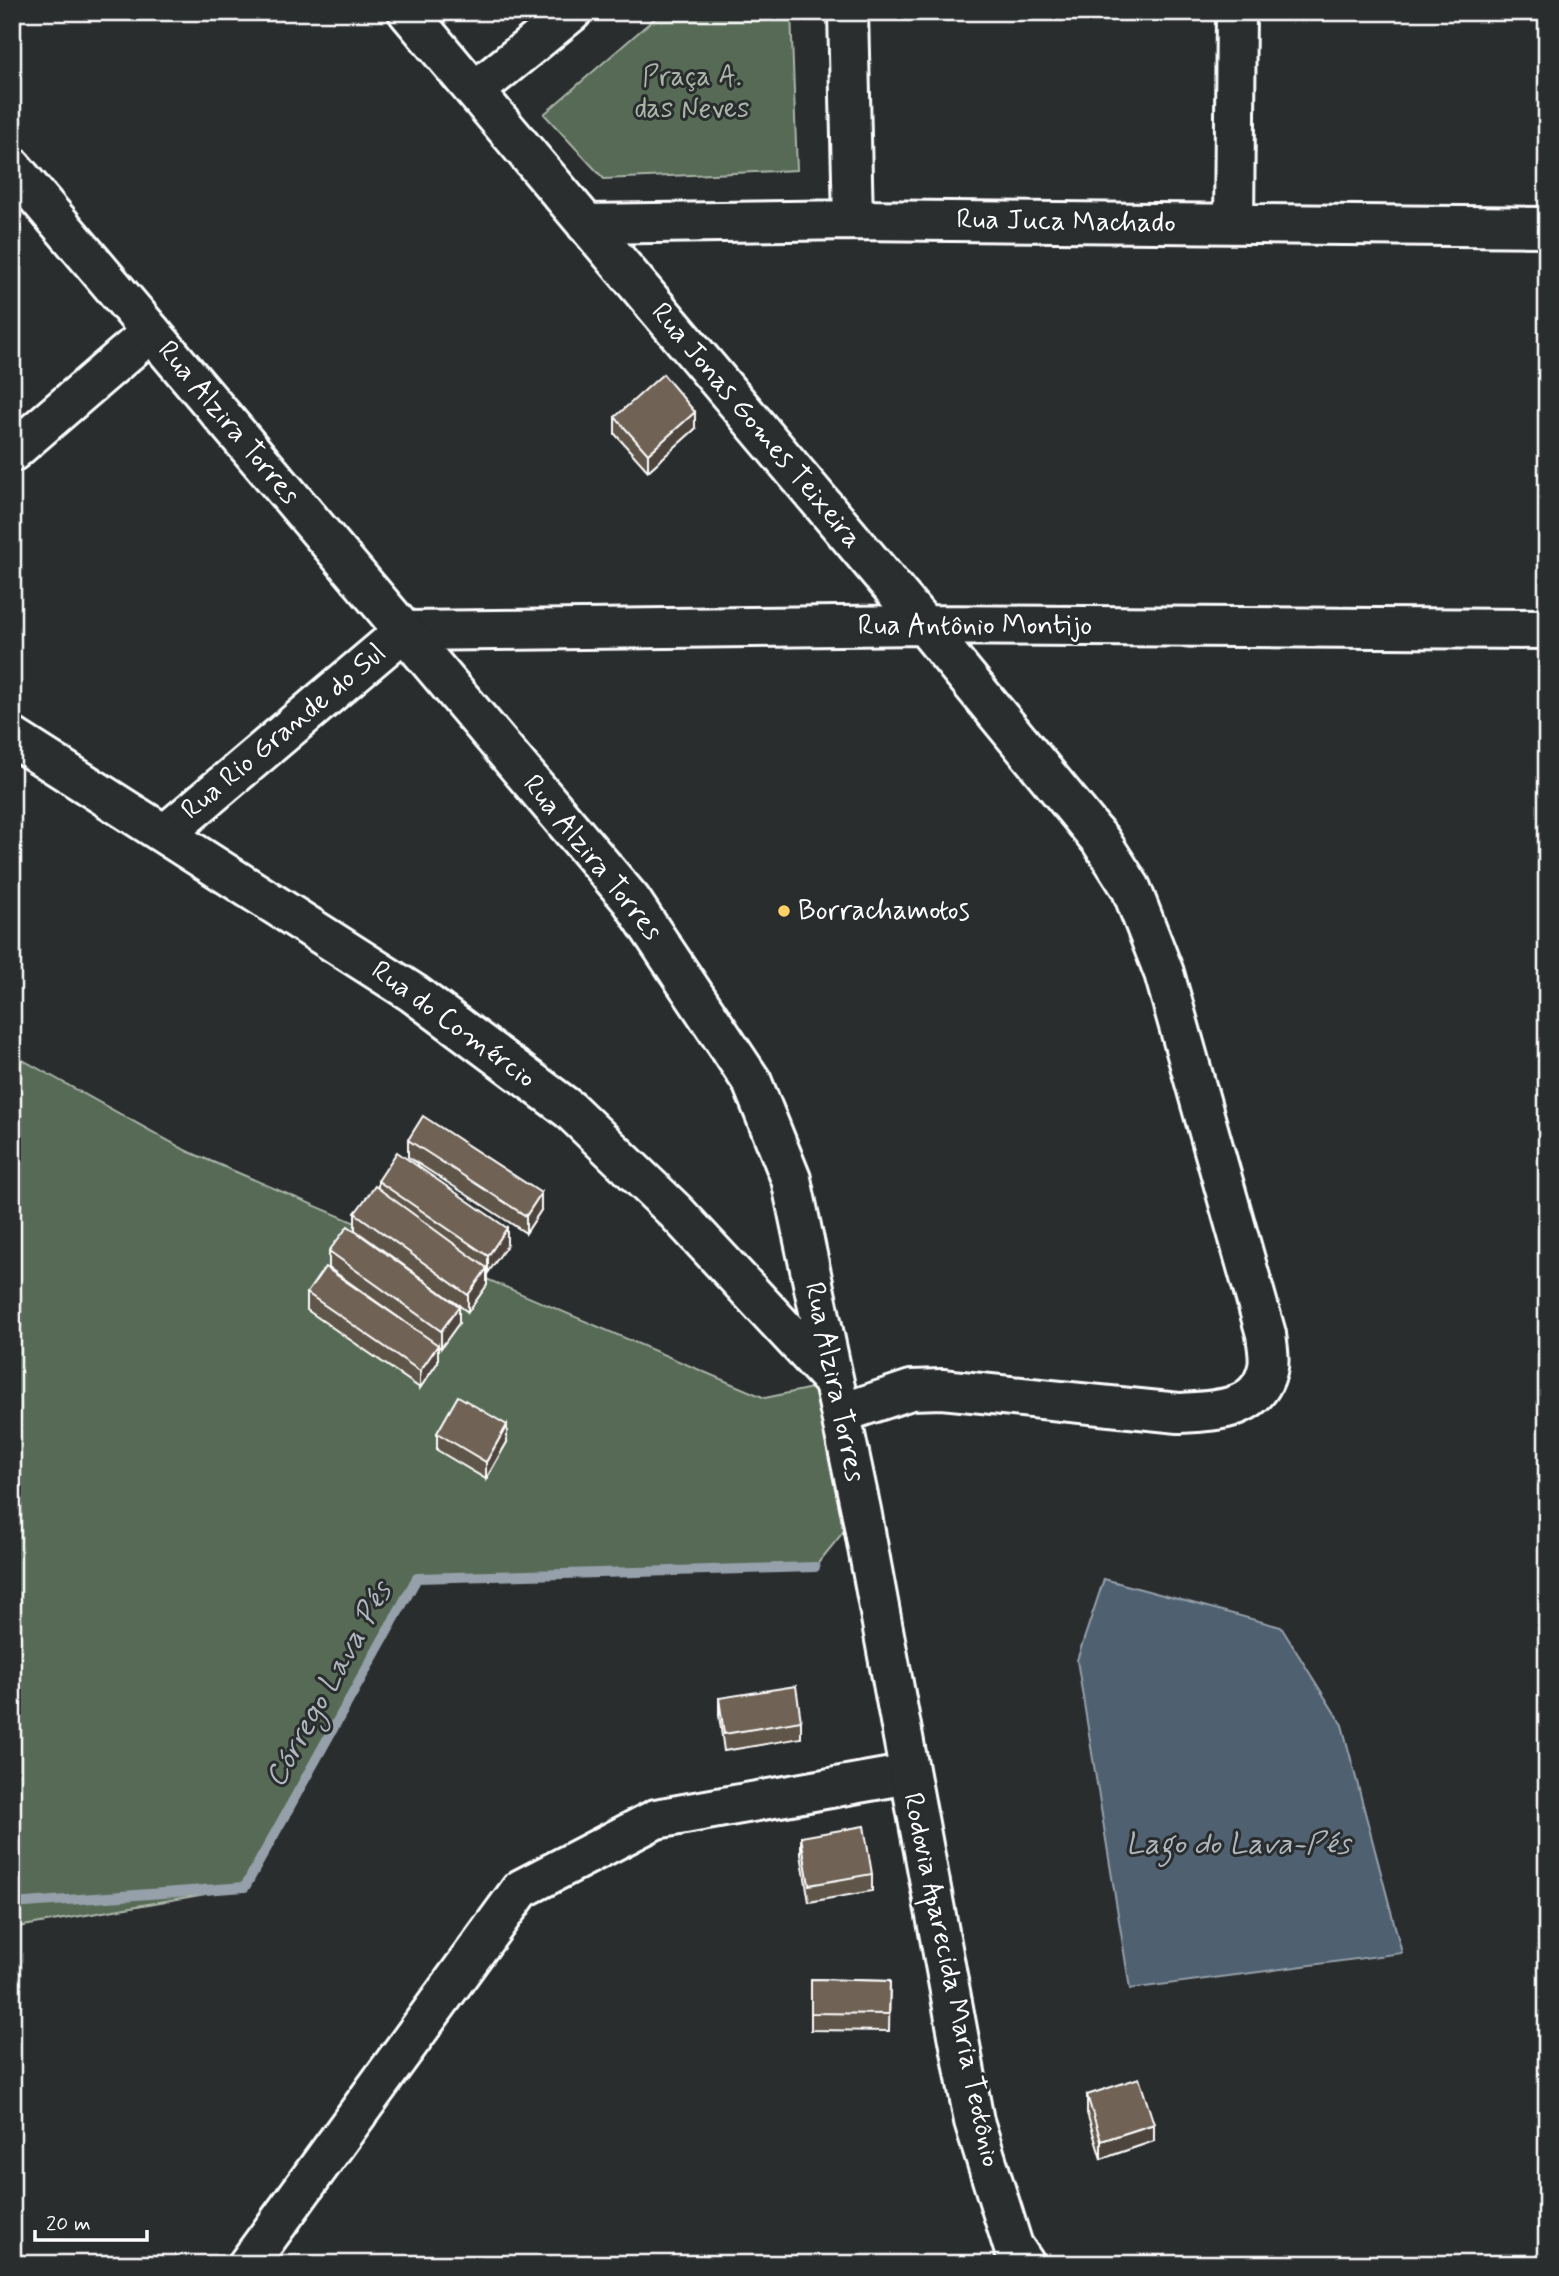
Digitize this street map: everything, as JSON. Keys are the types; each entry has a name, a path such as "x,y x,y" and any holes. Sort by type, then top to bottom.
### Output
{"street":[{"name":"Rua Jonas Gomes Teixeira","path":"408,12 924,625 1101,841 1131,888 1164,973 1266,1334 1268,1365 1260,1388 1241,1404 1210,1412 1179,1413 942,1389 839,1398"},
{"path":"475,91 572,12"},
{"path":"848,12 853,220"},
{"path":"1234,224 1236,12"},
{"name":"Rua Alzira Torres","path":"12,167 631,900 752,1082 791,1179 839,1398 909,1774"},
{"name":"Rua Juca Machado","path":"586,224 853,220 1547,227"},
{"path":"12,452 151,332"},
{"name":"Rua Antônio Montijo","path":"404,631 924,625 1547,629"},
{"name":"Rua Rio Grande do Sul","path":"164,834 404,631"},
{"name":"Rua do Comércio","path":"12,737 414,993 570,1110 676,1212 839,1398"},
{"path":"248,2264 520,1889 656,1819 909,1774"},
{"name":"Rodovia Aparecida Maria Teotônio","path":"909,1774 974,2122 1013,2246 1025,2264"}],"green space":[{"name":"Praça A. das Neves","path":"662,12 791,12 797,170 604,179 544,114"},
{"path":"12,1054 187,1151 765,1398 836,1383 861,1510 815,1567 417,1578 245,1887 12,1928"}],"water":[{"name":"Lago do Lava-Pés","path":"1104,1579 1281,1627 1342,1725 1402,1953 1130,1989 1077,1660"}],"building":[{"path":"663,374 695,412 648,454 615,417"},
{"path":"423,1116 541,1193 526,1216 408,1140"},
{"path":"397,1152 507,1228 488,1256 378,1181"},
{"path":"375,1186 487,1268 468,1295 355,1213"},
{"path":"348,1226 459,1306 441,1331 329,1251"},
{"path":"325,1267 438,1345 420,1371 307,1293"},
{"path":"458,1396 507,1425 486,1462 437,1433"},
{"path":"796,1686 801,1721 724,1734 719,1698"},
{"path":"864,1826 872,1874 809,1885 801,1837"},
{"path":"811,1979 890,1981 889,2014 811,2013"},
{"path":"1139,2078 1154,2124 1101,2141 1087,2095"}],"waterway":[{"name":"Córrego Lava Pés","path":"12,1904 245,1887 417,1578 815,1567"}],"place":[{"name":"Borrachamotos","path":"784,911"}]}
